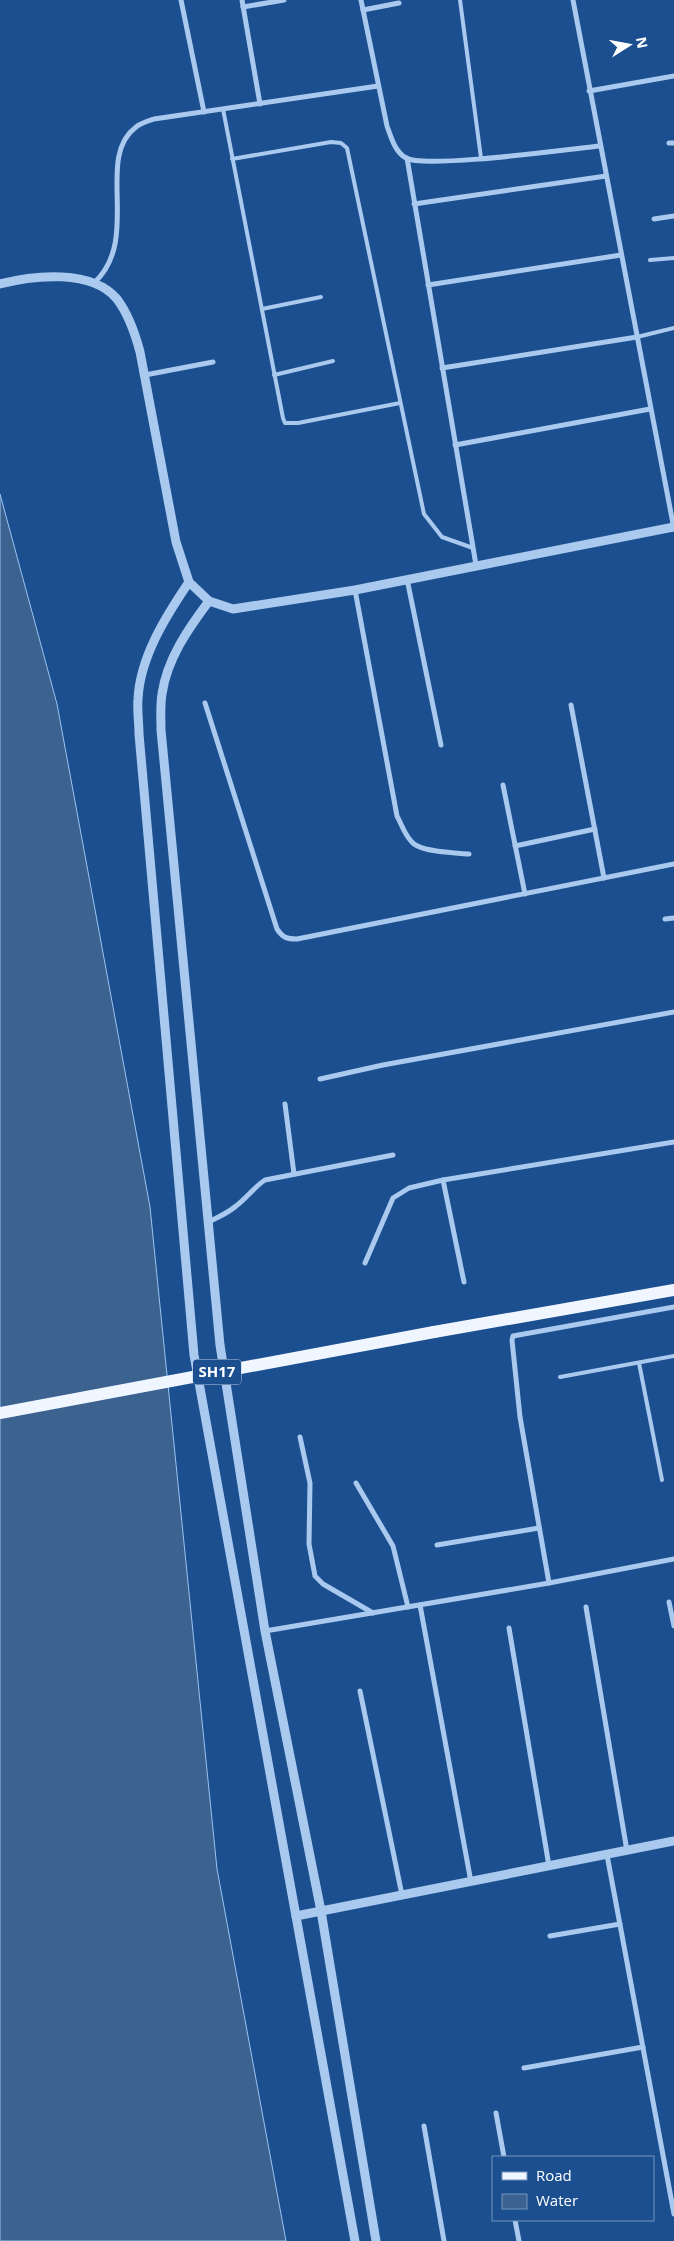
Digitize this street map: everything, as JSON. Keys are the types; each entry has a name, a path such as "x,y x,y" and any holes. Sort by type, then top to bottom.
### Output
{"main road":[{"name":"SH17","path":"0,1413 434,1332 674,1290"}],"street":[{"path":"181,0 204,112"},
{"path":"242,0 260,104"},
{"path":"243,7 284,0"},
{"path":"362,0 387,126 393,144 407,158 426,162 600,146"},
{"path":"0,284 16,280 58,276 94,283 116,298 132,324 145,375 176,542 189,582 209,601 233,609 355,590 407,578 674,528 573,0"},
{"path":"363,10 399,3"},
{"path":"589,91 674,76"},
{"path":"94,283 104,273 112,260 117,241 117,162 129,134 137,126 154,119 378,86"},
{"path":"407,158 476,565"},
{"path":"414,204 606,176"},
{"path":"654,219 674,216"},
{"path":"428,285 621,254"},
{"path":"442,368 637,337"},
{"path":"145,375 213,362"},
{"path":"455,445 650,409"},
{"path":"407,578 441,745"},
{"path":"189,582 169,612 143,671 138,699 139,734 194,1355 355,2241"},
{"path":"355,590 397,816 405,833 414,844 424,848 469,854"},
{"path":"209,601 177,649 166,673 161,697 162,739 220,1345 265,1631 321,1911 376,2241"},
{"path":"206,703 277,929 282,936 297,939 674,864"},
{"path":"571,705 604,878"},
{"path":"503,784 525,894"},
{"path":"516,846 595,829"},
{"path":"665,920 674,918"},
{"path":"320,1080 383,1065 674,1012"},
{"path":"285,1104 294,1174"},
{"path":"365,1263 393,1198 409,1188 443,1180 674,1142"},
{"path":"208,1222 223,1216 237,1206 255,1187 265,1180 393,1155"},
{"path":"443,1180 464,1282"},
{"path":"549,1583 520,1417 512,1346 513,1336 674,1307"},
{"path":"300,1437 310,1483 309,1544 315,1576 323,1584 374,1613"},
{"path":"356,1483 393,1546 408,1607"},
{"path":"437,1546 539,1528"},
{"path":"265,1631 549,1583 674,1559"},
{"path":"669,1602 674,1626"},
{"path":"420,1605 471,1882"},
{"path":"586,1607 627,1851"},
{"path":"509,1628 549,1866"},
{"path":"360,1691 402,1895"},
{"path":"296,1916 674,1842"},
{"path":"607,1855 674,2214"},
{"path":"550,1936 620,1924"},
{"path":"524,2068 643,2047"},
{"path":"496,2113 504,2156"},
{"path":"424,2126 444,2241"},
{"path":"516,2221 519,2241"}],"lane":[{"path":"460,0 481,158"},
{"path":"223,109 274,375 283,418 286,423 291,424 400,402"},
{"path":"232,159 331,142 341,143 347,148 424,514 442,537 473,548"},
{"path":"650,260 674,258"},
{"path":"262,309 321,297"},
{"path":"637,337 674,328"},
{"path":"274,375 333,361"},
{"path":"560,1377 674,1356"},
{"path":"639,1363 662,1480"}],"water":[{"path":"0,494 57,704 150,1207 217,1869 286,2241 0,2241"}]}
